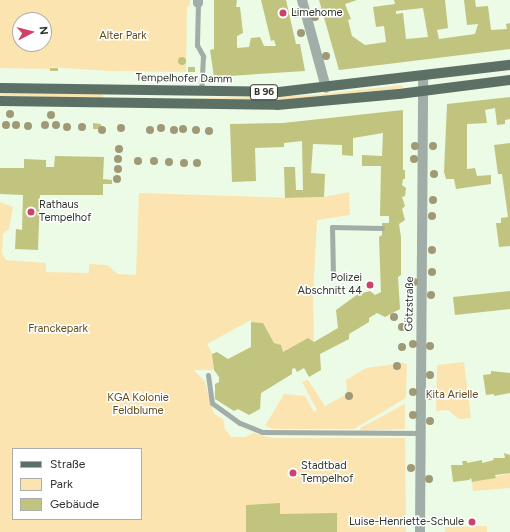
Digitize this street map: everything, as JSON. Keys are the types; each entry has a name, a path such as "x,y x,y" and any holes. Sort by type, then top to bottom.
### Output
{"main road":[{"name":"Tempelhofer Damm","path":"0,88 279,92 326,88 510,65"},
{"name":"B 96","path":"0,101 277,105 424,91 510,80"}],"street":[{"path":"302,0 326,88"},
{"name":"Götzstraße","path":"420,532 423,76"}],"lane":[{"path":"198,2 197,45 203,56 201,92"},
{"path":"333,277 332,227 382,228"},
{"path":"208,375 212,403 240,423 262,432 420,433"}],"green space":[{"name":"Alter Park","path":"0,0 190,0 190,6 187,6 186,72 110,71 50,67 50,69 0,68"},
{"path":"403,85 403,88 315,98 259,101 182,99 315,95"},
{"path":"0,93 103,93 103,98 0,96"},
{"path":"349,192 350,215 317,220 313,296 314,342 308,338 283,352 274,343 263,323 251,322 251,320 207,344 214,357 213,370 194,370 205,382 214,414 223,419 225,429 231,437 245,437 254,433 272,438 405,438 406,532 0,532 0,202 13,207 9,229 3,234 2,253 6,260 46,263 46,272 89,273 89,264 107,265 118,274 136,275 139,193 296,198 324,197"},
{"name":"Kita Arielle","path":"464,362 471,418 459,419 448,410 436,411 437,365"},
{"path":"403,363 407,364 406,398 354,429 273,429 265,426 284,394 305,396 314,412 317,410 302,382 308,380 325,406 347,394 346,380 366,368"},
{"path":"405,404 405,429 361,431 360,428"},
{"path":"510,473 510,488 473,491 472,482"},
{"path":"487,526 487,532 445,532 445,527"}],"building":[{"path":"214,0 237,0 236,7 240,7 243,33 237,36 237,48 249,47 251,38 260,37 264,46 276,46 274,40 271,41 261,0 286,0 296,44 300,44 305,71 214,77 210,50 214,49"},
{"path":"319,0 357,0 345,4 351,19 348,20 352,36 365,45 386,42 384,26 376,27 373,7 395,4 394,0 445,0 448,28 437,30 439,39 475,34 478,24 467,25 464,0 475,0 476,7 488,6 491,30 507,29 506,24 510,23 510,49 339,70","holes":["423,8 428,37 406,39 403,13 396,14 396,11"]},
{"path":"180,57 184,57 186,61 184,65 180,65 178,63 178,59"},
{"path":"188,67 195,67 195,72 188,72"},
{"path":"50,68 58,68 58,71 50,71"},
{"path":"510,97 510,119 505,120 505,124 497,125 495,108 485,110 487,123 467,124 467,169 475,168 477,176 491,175 491,184 456,189 454,179 446,179 444,172 447,104"},
{"path":"403,110 403,170 405,170 405,179 403,179 402,185 406,188 405,196 402,197 405,206 402,209 405,220 399,224 401,237 401,275 398,277 400,309 385,317 377,313 369,318 369,322 349,334 349,339 320,354 321,370 309,377 304,368 297,372 295,368 292,369 292,374 261,393 260,409 249,415 238,409 234,411 215,399 215,384 219,382 219,377 214,370 212,354 217,352 228,359 251,347 251,322 263,323 274,343 281,345 283,352 308,338 314,342 338,328 336,310 358,294 370,291 375,295 381,292 379,237 382,235 382,223 389,223 389,216 380,216 381,166 362,166 362,155 382,156 383,133 353,138 353,156 342,155 342,145 313,144 311,173 325,174 324,197 285,198 284,167 295,167 296,190 303,190 302,141 284,143 284,147 255,148 256,181 232,182 230,124 283,123"},
{"path":"93,123 101,124 101,129 93,129"},
{"path":"510,143 510,246 499,247 496,223 501,223 501,218 508,217 502,174 498,174 494,145"},
{"name":"Rathaus Tempelhof","path":"55,156 104,157 103,179 112,180 112,184 103,184 103,195 40,195 38,250 15,249 16,229 22,230 23,195 0,194 0,168 24,168 24,159 46,160 46,167 54,167"},
{"path":"510,291 510,309 455,315 453,297"},
{"path":"491,371 510,373 510,393 494,396 494,394 486,395 483,375 491,374"},
{"path":"504,453 510,455 510,473 495,475 496,478 472,482 471,478 469,480 453,482 451,465 463,465 462,461 467,461 467,463 482,460 482,463 494,460 493,458 505,458"},
{"path":"280,503 280,514 337,513 337,532 246,532 246,505"}],"place":[{"name":"Limehome","path":"283,13"},
{"name":"Rathaus Tempelhof","path":"31,212"},
{"name":"Polizei Abschnitt 44","path":"370,285"},
{"name":"Stadtbad Tempelhof","path":"293,473"},
{"name":"Luise-Henriette-Schule","path":"472,522"}],"park label":[{"name":"Franckepark","path":"58,329"},
{"name":"KGA Kolonie Feldblume","path":"138,405"}]}
